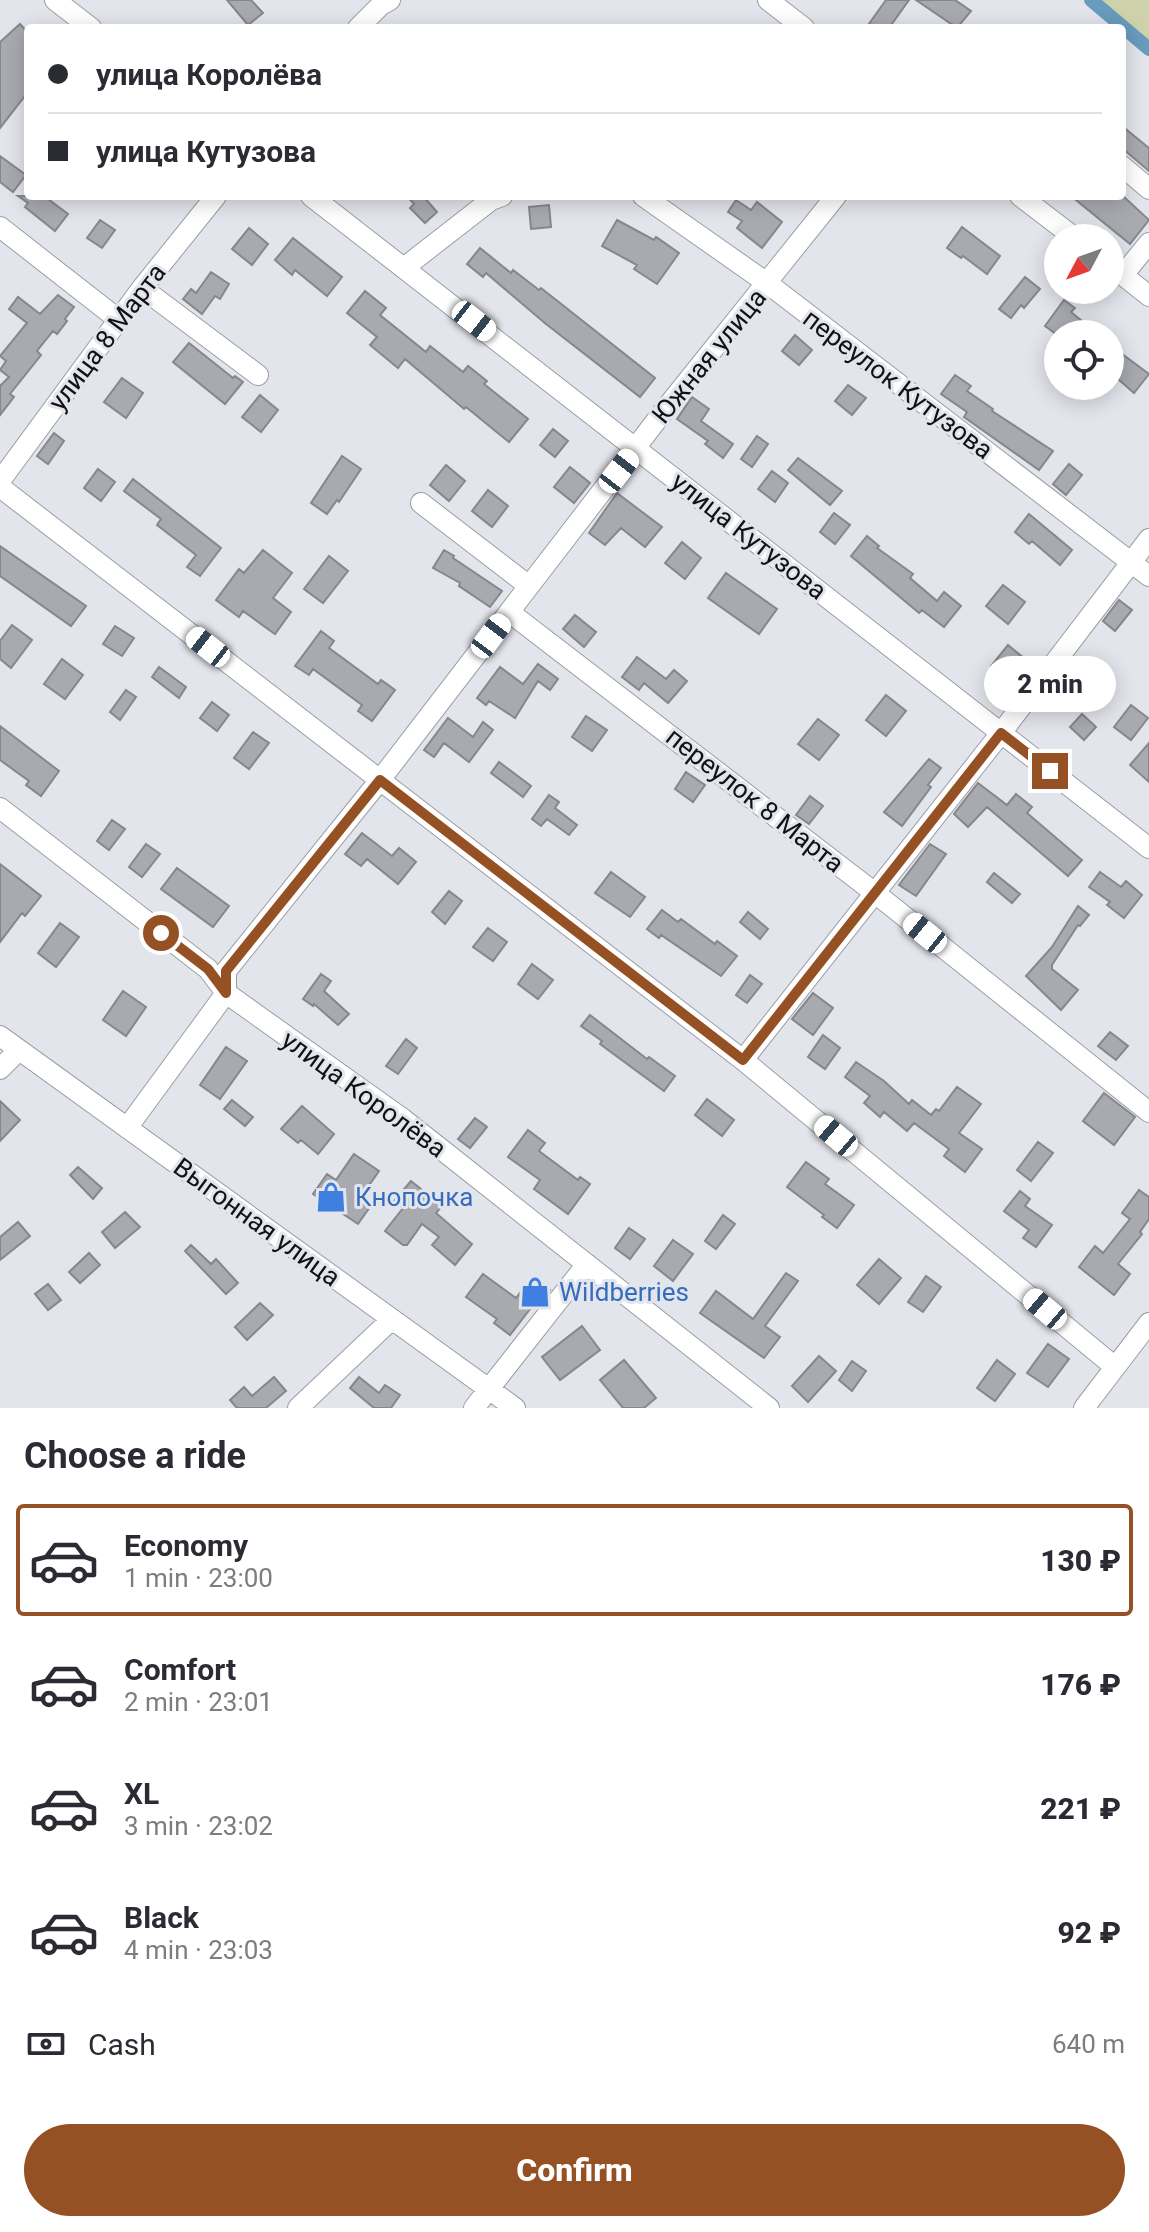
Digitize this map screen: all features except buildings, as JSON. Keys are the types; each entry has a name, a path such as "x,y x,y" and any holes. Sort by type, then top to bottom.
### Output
{"street":[{"path":"55,0 86,24"},
{"path":"362,24 390,0"},
{"path":"768,0 799,24"},
{"path":"1126,169 1149,189"},
{"name":"улица 8 Марта","path":"0,481 142,288 213,200"},
{"name":"улица Кутузова","path":"316,200 1149,848"},
{"path":"405,267 491,200"},
{"name":"переулок Кутузова","path":"649,200 767,283 1149,576"},
{"name":"Южная улица","path":"127,1128 226,993 226,971 380,780 833,200"},
{"path":"1025,200 1057,224"},
{"path":"0,227 119,320"},
{"path":"1124,263 1149,243"},
{"path":"1124,276 1149,296"},
{"path":"142,288 258,375"},
{"path":"0,487 743,1060 1115,1367"},
{"path":"421,503 529,586"},
{"path":"743,1060 1001,733 1149,539"},
{"name":"переулок 8 Марта","path":"509,612 875,893 1149,1112"},
{"name":"улица Королёва","path":"0,808 208,969 226,993 403,1119 769,1408"},
{"name":"Выгонная улица","path":"0,1036 515,1408"},
{"path":"0,1069 19,1050"},
{"path":"474,1408 587,1264"},
{"path":"298,1408 392,1319"},
{"path":"1084,1408 1149,1323"}],"green space":[{"path":"1091,0 1149,0 1149,49 1126,30 1126,24 1119,24"}],"waterway":[{"path":"1091,0 1119,24"},
{"path":"1126,30 1149,49"}],"place":[{"name":"Кнопочка","path":"331,1197"},
{"name":"Wildberries","path":"535,1292"}],"route":[{"path":"161,933 208,969 226,993 226,971 380,780 743,1060 1001,733 1050,771"}]}
